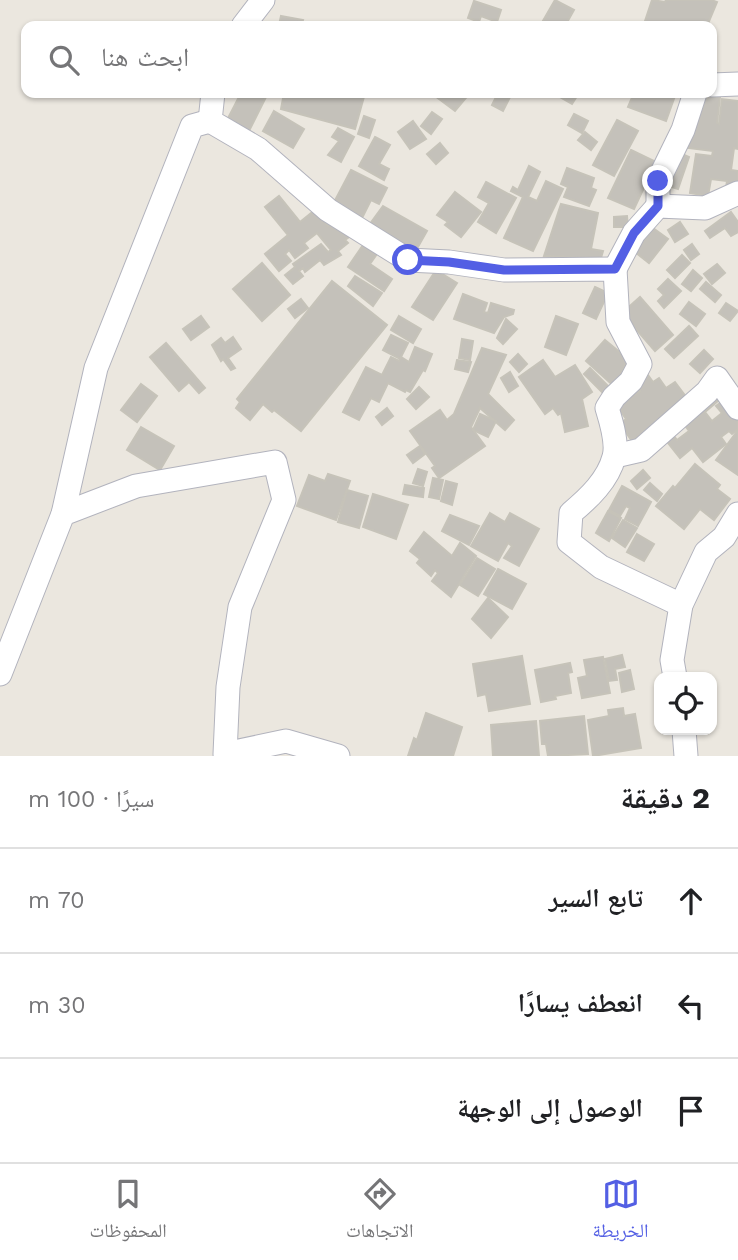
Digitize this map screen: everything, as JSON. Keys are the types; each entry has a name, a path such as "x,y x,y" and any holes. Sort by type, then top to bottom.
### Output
{"street":[{"path":"247,21 263,0"},
{"path":"717,85 738,84"},
{"path":"210,121 212,98"},
{"path":"681,605 601,567 569,542 571,513 596,492 615,456 607,408 631,381 640,364 618,322 615,269 634,233 658,206 658,181 683,130 693,98"},
{"path":"0,674 63,514 96,368 192,126 210,121 258,149 328,210 408,260 449,262 504,270 615,269"},
{"path":"658,206 705,208 738,194"},
{"path":"615,456 641,450 707,391 717,378 738,408"},
{"path":"63,514 136,486 275,462 284,500 240,607 228,687 225,754 286,741 338,756"},
{"path":"674,672 672,660 681,605 706,552 724,537 738,514"},
{"path":"684,735 686,756"}],"building":[{"path":"555,0 574,10 568,21 543,21"},
{"path":"652,0 717,2 709,21 645,21"},
{"path":"474,1 501,10 497,21 481,16 479,21 468,18"},
{"path":"281,16 303,20 303,21 280,21"},
{"path":"720,97 719,124 722,99 738,101 738,149 734,148 731,170 738,171 738,189 726,188 727,181 711,179 708,196 690,193 696,154 712,156 713,151 688,148 699,98"},
{"path":"238,98 266,98 247,135 225,124"},
{"path":"283,98 364,98 355,129 281,109"},
{"path":"438,98 466,98 455,111"},
{"path":"496,98 510,98 503,111 492,105"},
{"path":"562,98 576,98 572,104"},
{"path":"632,98 674,98 666,121 628,107"},
{"path":"274,111 304,129 293,148 263,131"},
{"path":"432,112 442,119 431,134 421,126"},
{"path":"574,114 588,121 582,133 568,125"},
{"path":"364,116 375,120 369,138 358,134"},
{"path":"617,120 638,131 614,176 593,165"},
{"path":"413,121 426,139 410,149 398,132"},
{"path":"338,128 354,137 341,162 328,155 339,141 332,137"},
{"path":"585,132 597,142 591,150 578,140"},
{"path":"375,137 390,145 379,164 389,169 384,180 359,166"},
{"path":"440,143 448,153 436,164 427,154"},
{"path":"631,150 656,162 634,209 608,198"},
{"path":"682,154 689,157 678,189 665,185"},
{"path":"529,166 540,172 528,197 537,201 546,181 563,189 533,251 504,238 523,197 511,191 513,187 518,190"},
{"path":"567,168 594,178 591,188 596,190 589,206 564,197 568,187 561,184"},
{"path":"351,170 387,188 379,204 371,200 361,220 330,210"},
{"path":"486,182 516,198 496,233 478,222 489,203 478,197"},
{"path":"455,192 481,212 461,237 445,225 448,222 437,215"},
{"path":"279,196 300,222 315,210 328,226 335,220 349,237 345,240 348,243 338,251 341,255 324,265 320,260 305,272 303,268 299,271 303,276 293,284 285,275 295,267 293,264 321,244 328,252 331,250 317,233 304,243 308,248 295,258 289,250 285,254 291,261 279,271 265,254 288,235 265,207"},
{"path":"561,204 598,213 591,249 603,251 601,258 544,256"},
{"path":"383,206 427,231 414,254 367,228"},
{"path":"731,212 738,222 738,232 731,236 725,228 710,238 705,231"},
{"path":"627,216 628,227 614,227 614,217"},
{"path":"680,222 688,234 675,242 668,230"},
{"path":"653,228 668,239 649,263 635,252"},
{"path":"365,242 379,251 370,264 392,279 384,291 348,267"},
{"path":"692,244 699,254 691,260 684,250"},
{"path":"682,255 690,263 675,278 667,270"},
{"path":"262,263 290,295 262,321 233,289"},
{"path":"717,264 725,273 712,284 704,274"},
{"path":"436,270 457,283 433,320 412,307"},
{"path":"693,270 702,278 691,291 682,284"},
{"path":"355,276 382,293 373,306 348,286"},
{"path":"668,279 681,291 664,308 658,301 664,295 658,289"},
{"path":"332,281 387,325 301,431 263,404 250,420 236,408 240,402 237,399"},
{"path":"706,282 721,295 715,302 700,289"},
{"path":"595,287 608,293 596,319 583,313"},
{"path":"463,294 487,303 484,312 488,313 491,303 514,310 513,314 504,317 494,333 454,319"},
{"path":"640,297 673,335 655,351 622,313"},
{"path":"301,299 308,308 295,318 288,309"},
{"path":"689,302 705,314 696,326 680,314"},
{"path":"726,303 738,311 730,321 719,313"},
{"path":"201,316 209,327 191,340 183,329"},
{"path":"399,316 421,329 413,343 391,330"},
{"path":"556,316 578,324 566,355 545,347"},
{"path":"506,319 517,329 503,344 497,338"},
{"path":"689,326 698,336 674,358 665,349"},
{"path":"391,335 408,343 400,359 383,350"},
{"path":"233,337 241,349 228,358 235,368 231,370 223,359 221,361 212,345 221,338 225,343"},
{"path":"462,339 473,341 470,360 459,358"},
{"path":"605,340 628,359 615,387 586,361"},
{"path":"166,343 205,388 199,393 189,382 179,391 150,357"},
{"path":"415,347 432,354 425,371 423,370 410,392 388,383 379,402 371,398 359,420 343,412 366,367 382,375 391,357 399,361 401,357 409,362"},
{"path":"482,348 506,355 488,394 514,420 505,430 480,408 471,427 485,446 439,478 432,468 435,466 410,431 440,410 447,420 454,414"},
{"path":"704,350 713,359 700,373 690,364"},
{"path":"518,354 527,364 519,372 510,362"},
{"path":"457,360 471,362 468,372 455,369"},
{"path":"543,360 555,377 575,365 592,392 582,399 588,426 565,432 561,413 558,415 553,408 545,414 519,377"},
{"path":"590,368 609,387 603,393 584,374"},
{"path":"510,372 518,386 509,392 501,378"},
{"path":"648,375 653,382 659,378 666,388 675,382 690,402 649,435 646,430 632,441 620,424 626,419 618,407 640,391 635,385"},
{"path":"141,384 157,396 137,422 121,410"},
{"path":"419,387 429,397 416,409 407,399"},
{"path":"714,393 719,400 705,412 712,421 722,413 716,406 724,400 738,417 738,429 721,437 726,444 703,462 692,448 680,458 664,438 671,432 677,440 689,431 681,420"},
{"path":"387,408 393,416 382,425 376,417"},
{"path":"480,414 496,421 488,437 473,430"},
{"path":"141,427 174,446 160,470 127,450"},
{"path":"738,430 738,475 716,460"},
{"path":"420,446 425,454 413,463 407,455"},
{"path":"695,464 720,485 717,489 730,499 714,520 700,509 684,529 656,506"},
{"path":"418,469 427,472 423,486 413,483"},
{"path":"643,470 650,478 637,489 631,481"},
{"path":"328,474 350,481 336,520 297,506 309,475 325,481"},
{"path":"433,478 443,480 439,499 429,497"},
{"path":"446,481 457,484 452,505 441,501"},
{"path":"650,483 662,494 657,501 644,490"},
{"path":"405,485 424,488 423,497 403,494"},
{"path":"622,486 651,502 638,526 625,519 630,508 626,506 620,516 609,510"},
{"path":"347,490 368,496 359,528 338,522"},
{"path":"373,494 408,505 396,539 363,527"},
{"path":"608,511 621,518 609,541 596,533"},
{"path":"490,513 505,522 510,513 539,529 519,566 504,558 512,546 508,543 498,561 471,546"},
{"path":"450,515 479,526 469,545 442,531"},
{"path":"623,520 637,528 625,547 612,538"},
{"path":"424,532 452,556 460,543 476,556 451,597 432,581 438,573 435,570 431,576 417,563 420,559 410,551"},
{"path":"637,534 654,544 644,561 627,552"},
{"path":"477,558 495,569 478,596 460,585"},
{"path":"498,569 526,584 512,609 484,594"},
{"path":"488,598 508,617 491,638 472,619"},
{"path":"622,655 625,667 615,669 617,680 609,681 605,659"},
{"path":"522,656 530,704 489,711 486,694 478,696 473,664"},
{"path":"603,657 610,693 582,698 578,678 587,676 584,660"},
{"path":"570,663 572,672 568,673 571,693 541,702 535,670"},
{"path":"630,670 634,689 622,692 619,673"},
{"path":"623,708 624,716 635,714 641,748 593,756 588,720 609,716 608,710"},
{"path":"426,713 462,727 453,756 408,756 414,738 417,740"},
{"path":"584,716 588,754 548,756 546,744 542,744 540,721"},
{"path":"536,721 539,756 493,756 491,725"}],"route":[{"path":"408,260 449,262 504,270 615,269 634,233 658,206 658,181"}]}
